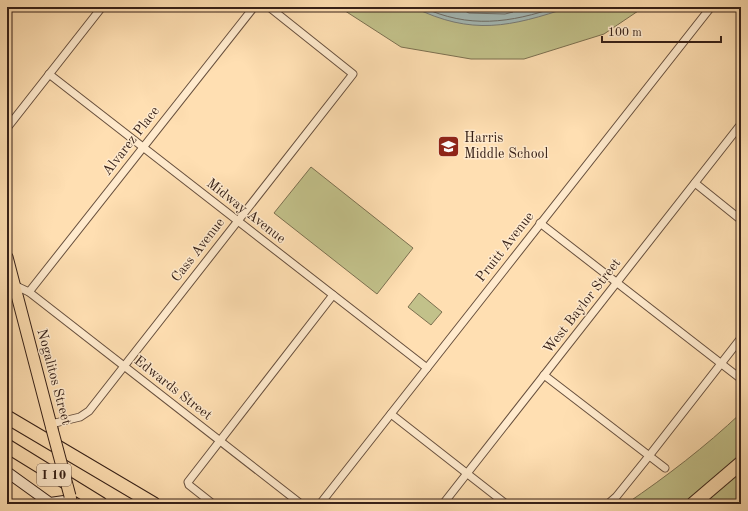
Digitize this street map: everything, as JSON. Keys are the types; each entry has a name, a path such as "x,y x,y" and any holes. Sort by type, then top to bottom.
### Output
{"highway":[{"name":"I 10","path":"7,417 154,504"},
{"name":"I 10","path":"7,446 101,504"},
{"path":"697,501 741,463"}],"main road":[{"name":"Nogalitos Street","path":"7,257 11,286 71,500"},
{"path":"7,472 43,500 50,502 71,500"}],"street":[{"path":"7,128 102,7"},
{"name":"Alvarez Place","path":"29,292 254,7"},
{"name":"Cass Avenue","path":"51,426 80,417 89,411 353,74 269,7"},
{"name":"Pruitt Avenue","path":"320,504 711,7"},
{"name":"Midway Avenue","path":"49,74 427,368"},
{"name":"West Baylor Street","path":"443,504 741,124"},
{"path":"695,183 741,220"},
{"path":"540,223 741,380"},
{"name":"Edwards Street","path":"11,286 29,292 301,504"},
{"path":"214,504 189,485 188,482 332,295"},
{"path":"608,504 616,497 649,456 741,338"},
{"path":"544,375 665,468"},
{"path":"391,414 506,504"}],"shaded area":[{"path":"339,7 644,7 604,34 524,59 471,59 401,47"},
{"path":"311,167 413,248 377,294 274,213"},
{"path":"419,293 442,312 431,325 408,307"},
{"path":"741,413 741,504 626,504 685,461 714,438"}],"water":[{"path":"413,7 456,7 505,10 518,7 570,7 528,20 491,25 473,25 454,22 434,16"}],"place":[{"name":"Harris Middle School","path":"449,146"}]}
